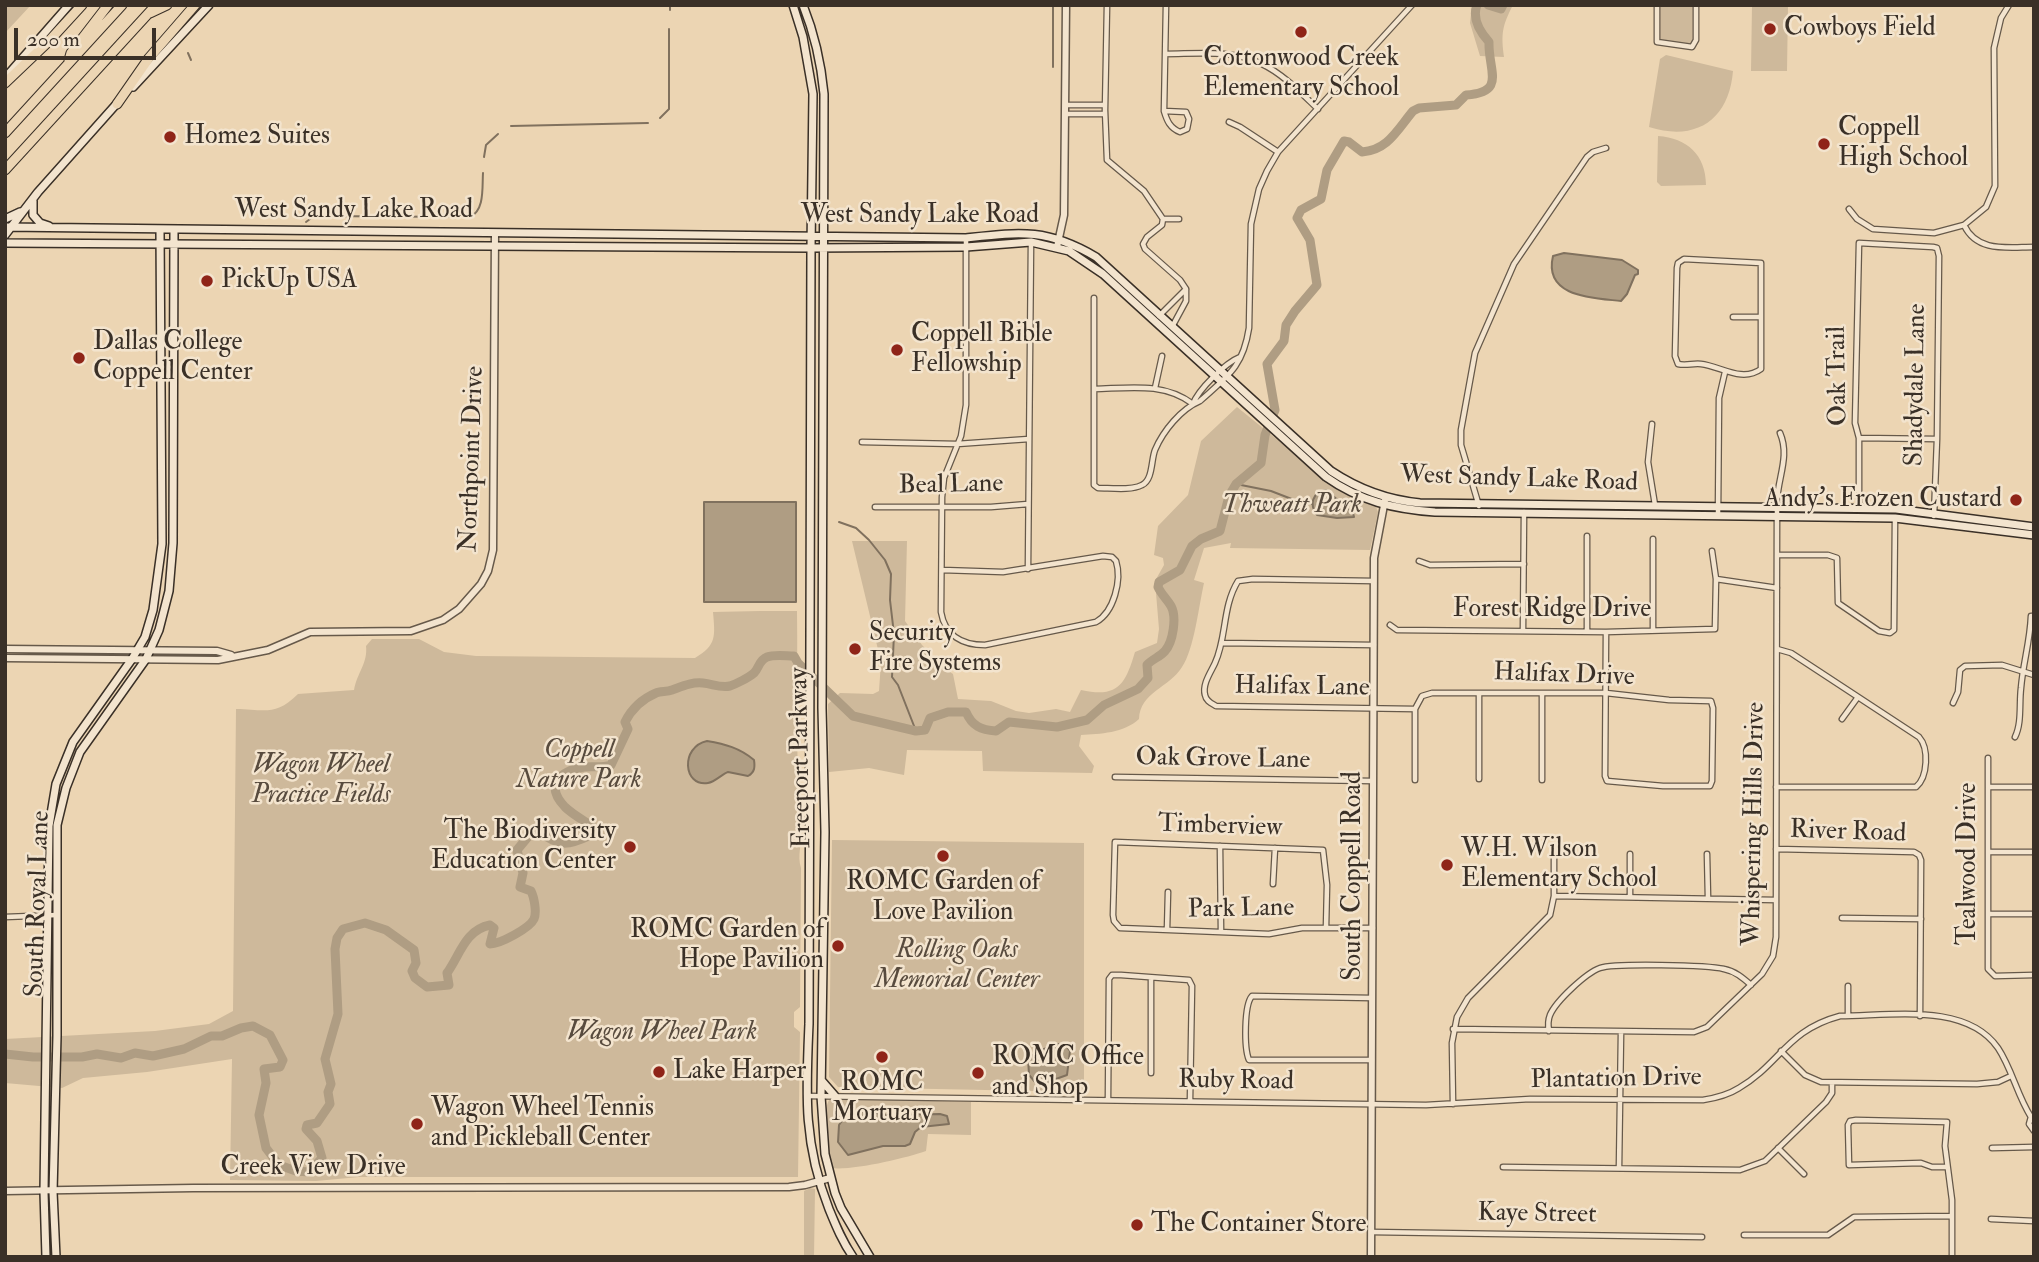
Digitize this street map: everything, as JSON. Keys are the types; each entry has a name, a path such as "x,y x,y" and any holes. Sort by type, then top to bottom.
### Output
{"highway":[{"path":"5,80 49,41 82,5"},
{"path":"69,64 71,53 108,5"},
{"path":"5,133 122,5"},
{"path":"5,170 156,5"},
{"path":"149,14 167,5"},
{"path":"117,104 149,58 195,5"}],"main road":[{"path":"5,80 69,5"},
{"path":"5,235 8,227 117,104 209,5"},
{"path":"793,5 810,67 814,133 811,237"},
{"path":"803,5 815,35 822,65 825,133 822,237"},
{"path":"814,133 825,133"},
{"path":"33,199 32,208 36,219 56,228"},
{"path":"5,219 26,209"},
{"name":"West Sandy Lake Road","path":"8,227 678,234 1058,243"},
{"name":"South Royal Lane","path":"46,1257 44,1074 49,826 56,784 80,730 132,659 145,636 153,610 162,544 160,230"},
{"name":"South Royal Lane","path":"56,1257 53,1192 57,1036 57,825 66,788 80,751 150,651 166,606 172,576 174,230"},
{"path":"295,231 295,245"},
{"name":"West Sandy Lake Road","path":"5,243 811,248 966,242 1014,233 1041,234 1096,257 1256,414 1351,484 1406,510 1524,513 1718,511 1933,518"},
{"path":"678,234 680,248"},
{"name":"Freeport Parkway","path":"811,237 809,1020 806,1096 808,1134 818,1181 841,1240 853,1257"},
{"name":"Freeport Parkway","path":"822,237 822,708 825,831 821,1096 825,1154 830,1178 841,1208 870,1257"},
{"path":"810,331 822,331"},
{"name":"West Sandy Lake Road","path":"1221,377 1260,406 1290,439"},
{"path":"810,403 822,403"},
{"path":"160,440 174,440"},
{"path":"810,478 822,479"},
{"name":"West Sandy Lake Road","path":"1385,501 1655,505 1718,511"},
{"name":"West Sandy Lake Road","path":"1777,512 1859,508 1985,525 2034,535"},
{"name":"West Sandy Lake Road","path":"1985,525 2034,527"},
{"path":"162,544 173,544"},
{"path":"809,778 824,779"},
{"path":"56,784 66,788"},
{"path":"809,833 825,831"},
{"path":"809,1020 823,1019"},
{"path":"821,1079 835,1096"},
{"path":"44,1094 52,1103 54,1115"}],"street":[{"path":"1058,243 1064,215 1066,5"},
{"path":"1107,5 1107,160 1144,191 1163,219 1162,225 1147,237 1143,244 1145,249 1181,280 1186,289 1186,301 1170,329"},
{"path":"1164,111 1186,112 1189,125 1187,129 1180,132 1171,127 1164,111 1166,5"},
{"path":"1094,298 1094,485 1098,488 1143,485 1148,479 1155,451 1173,423 1193,404 1196,396 1239,364 1249,328 1253,212 1259,189 1278,152 1412,5"},
{"path":"1657,5 1657,43 1689,48 1696,40 1696,5"},
{"path":"1849,209 1857,219 1873,229 1934,233 1964,225 1986,207 1995,186 1994,48 2001,18 2009,5"},
{"path":"1165,54 1229,55 1256,61 1283,78 1318,109"},
{"path":"1065,105 1105,106"},
{"path":"1065,114 1105,114"},
{"path":"1229,122 1278,152"},
{"path":"1479,512 1479,503 1461,440 1475,353 1514,264 1587,157 1606,148"},
{"path":"1163,219 1179,219"},
{"path":"1964,225 1975,241 1987,246 2034,247"},
{"name":"Northpoint Drive","path":"5,658 218,660 268,650 310,632 411,631 428,627 459,609 481,584 488,571 493,550 495,233"},
{"path":"942,570 1003,572 1095,557 1112,557 1116,561 1118,575 1111,603 1104,617 1096,622 985,645 961,641 943,623 941,612 944,478 963,425 966,396 966,242"},
{"path":"1028,569 1031,242"},
{"name":"Oak Trail","path":"1859,508 1859,438 1855,423 1859,243 1937,248"},
{"name":"Shadydale Lane","path":"1933,518 1937,439 1937,248"},
{"path":"1684,259 1761,263 1761,369 1755,373 1725,372 1701,364 1678,364 1675,356 1678,263 1684,259"},
{"path":"1157,318 1186,289"},
{"path":"1733,317 1761,317"},
{"path":"1156,387 1162,356"},
{"path":"1718,511 1719,398 1725,372"},
{"path":"1095,389 1156,387 1177,393 1193,404"},
{"path":"1652,425 1648,462 1655,505"},
{"name":"Whispering Hills Drive","path":"1453,1029 1621,1033 1699,1031 1707,1027 1762,974 1773,956 1776,900 1777,492 1784,462 1784,442 1780,433"},
{"path":"1859,438 1937,439"},
{"path":"862,442 957,444 1028,439"},
{"name":"South Coppell Road","path":"1371,1257 1374,581 1375,549 1385,501"},
{"name":"Beal Lane","path":"875,507 942,508 1028,504"},
{"path":"1523,630 1524,504"},
{"path":"1777,555 1828,555 1837,558 1838,603 1879,631 1890,633 1894,630 1895,518"},
{"path":"1587,537 1587,630"},
{"path":"1653,539 1653,629"},
{"path":"1712,551 1716,579 1777,588"},
{"path":"1419,561 1430,565 1524,564"},
{"path":"1374,581 1253,579 1238,582 1227,608 1222,643 1374,645"},
{"name":"Forest Ridge Drive","path":"1390,625 1397,630 1606,632 1716,629 1716,579"},
{"path":"2015,737 2019,730 2019,701 2032,616"},
{"path":"1606,632 1606,693"},
{"name":"Halifax Lane","path":"1222,643 1205,684 1204,694 1216,706 1415,709"},
{"name":"Northpoint Drive","path":"5,649 217,651 233,656"},
{"path":"1776,787 1910,788 1920,784 1924,776 1922,739 1791,653 1777,649"},
{"path":"1953,703 1958,692 1962,667 2002,665 2034,675"},
{"name":"Halifax Drive","path":"1415,709 1422,696 1432,693 1606,693 1669,701 1711,701 1710,786 1663,786 1607,781 1606,693"},
{"path":"1479,693 1479,779"},
{"path":"1542,693 1542,780"},
{"path":"1842,719 1858,697"},
{"path":"1415,709 1415,780"},
{"name":"Tealwood Drive","path":"1988,758 1988,970 1994,975 2034,975"},
{"name":"Oak Grove Lane","path":"1115,777 1373,781"},
{"path":"1988,787 2034,787"},
{"name":"Timberview","path":"1114,921 1115,842 1323,849 1327,885 1326,928"},
{"path":"1220,846 1221,932"},
{"path":"1273,884 1275,848"},
{"name":"River Road","path":"1776,849 1914,852 1921,860 1921,919"},
{"path":"1989,852 2034,852"},
{"path":"1453,1104 1453,1029 1457,1017 1468,998 1545,921 1553,908 1554,853"},
{"path":"1630,854 1630,896"},
{"path":"1707,854 1708,898"},
{"path":"1167,930 1168,892"},
{"path":"1554,896 1776,900"},
{"path":"1988,914 2034,914"},
{"path":"5,917 57,915"},
{"path":"1842,918 1921,919 1920,1016"},
{"name":"Park Lane","path":"1114,921 1120,928 1269,934 1292,929 1373,928"},
{"path":"1549,1031 1550,1016 1557,1004 1587,975 1601,967 1723,968 1737,974 1751,985"},
{"path":"1108,1099 1110,979 1112,975 1121,975 1189,980 1192,986 1191,1101"},
{"path":"1151,978 1151,1073"},
{"path":"1848,986 1848,1016"},
{"path":"1372,998 1252,996 1247,1005 1249,1060 1372,1060"},
{"name":"Plantation Drive","path":"1372,1103 1453,1104 1530,1099 1684,1101 1720,1097 1740,1088 1790,1041 1815,1024 1840,1016 1920,1016 1955,1018 1976,1027 1992,1040 2032,1117 2029,1124 2034,1131"},
{"path":"1619,1168 1621,1033"},
{"path":"1781,1051 1805,1075 1816,1081 1832,1083 1977,1084 1998,1082 2011,1076"},
{"path":"1503,1167 1741,1170 1765,1161 1826,1102 1832,1093 1832,1083"},
{"name":"Ruby Road","path":"806,1096 1372,1103"},
{"path":"1946,1167 1932,1167 1921,1163 1849,1166 1848,1125 1850,1121 1856,1120 1947,1122 1946,1167 1952,1216 1952,1257"},
{"path":"1992,1148 2034,1147"},
{"path":"1778,1148 1804,1174"},
{"name":"Creek View Drive","path":"5,1191 789,1187 830,1178"},
{"path":"1744,1235 1828,1235 1854,1217 1952,1216"},
{"path":"1991,1219 2034,1221"},
{"name":"Kaye Street","path":"1371,1232 1702,1237"}],"green space":[{"path":"5,5 31,5 5,33"},
{"path":"1472,5 1513,5 1503,30 1504,57 1480,56 1470,23"},
{"path":"1659,5 1693,5 1693,44 1658,44"},
{"path":"1752,5 1788,5 1787,71 1751,71"},
{"path":"1666,55 1733,71 1725,103 1707,123 1695,129 1666,131 1649,127 1660,59"},
{"path":"1658,136 1678,140 1693,150 1703,165 1706,185 1661,186 1657,182"},
{"name":"Thweatt Park","path":"1237,407 1343,493 1376,507 1378,512 1370,550 1230,548 1231,543 1204,548 1194,580 1204,583 1193,639 1186,659 1176,674 1144,702 1139,719 1133,724 1112,732 1081,735 1079,746 1094,766 1092,773 983,771 982,751 907,750 904,775 869,768 829,772 828,704 840,693 873,694 879,691 881,662 852,541 907,541 905,621 922,645 953,674 958,699 991,701 1029,713 1056,709 1070,712 1081,690 1112,690 1128,673 1135,652 1157,643 1159,629 1155,581 1164,565 1163,558 1154,555 1158,526 1188,495 1201,441"},
{"path":"797,611 797,749 801,836 800,1007 794,1012 794,1027 800,1032 798,1177 359,1177 316,1181 230,1180 232,1059 147,1072 83,1078 62,1088 5,1083 5,1039 155,1031 209,1024 233,1011 236,709 275,709 298,694 354,690 365,658 366,646 372,639 419,639 444,652 476,656 695,658 707,649 713,639 713,612"},
{"name":"Rolling Oaks Memorial Center","path":"832,840 1084,843 1084,1092 838,1087 829,1077"},
{"path":"834,1098 971,1102 971,1135 928,1134 926,1151 865,1166 831,1168 825,1122 827,1104"},
{"path":"815,1189 814,1257 804,1257 804,1191"}],"shaded area":[{"path":"1564,253 1622,260 1638,270 1638,274 1621,301 1585,297 1563,288 1556,280 1552,270 1553,256"},
{"path":"1326,490 1353,513 1354,517 1317,515 1313,500 1318,493"},
{"path":"704,502 796,502 796,602 704,602"},
{"path":"707,741 743,752 754,760 753,771 748,776 728,772 708,783 693,779 688,766 689,758 698,745"},
{"path":"1059,1044 1070,1051 1067,1075 1042,1084 1036,1083 1029,1075 1028,1058"},
{"path":"865,1111 887,1115 940,1114 947,1116 949,1124 921,1127 915,1132 910,1144 905,1146 883,1146 848,1155 838,1142 839,1125 846,1115"}],"waterway":[{"path":"670,5 670,10"},
{"path":"1053,5 1053,67"},
{"path":"5,1054 33,1057 82,1057 97,1054 121,1058 135,1053 153,1056 184,1049 211,1036 222,1036 253,1026 270,1035 283,1060 280,1067 264,1069 266,1083 259,1115 266,1148 279,1165 309,1172 322,1158 317,1141 306,1129 307,1125 317,1123 330,1104 328,1092 331,1084 325,1059 338,1014 335,949 337,938 343,929 365,923 386,930 414,950 416,963 412,971 415,978 427,987 449,985 447,973 464,944 475,932 490,925 494,928 490,944 527,927 534,919 535,905 531,891 520,887 523,873 517,850 532,832 540,832 564,843 591,835 592,826 568,810 559,799 555,786 562,776 575,769 611,765 628,729 625,722 634,708 646,698 658,692 695,683 730,686 754,673 764,658 777,655 794,656 853,716 916,731 925,730 930,718 948,712 966,712 974,724 996,731 1009,722 1057,727 1087,720 1104,705 1138,689 1148,678 1147,665 1165,651 1172,636 1173,611 1158,587 1159,582 1180,570 1192,546 1220,531 1229,496 1236,484 1261,463 1265,435 1275,410 1267,364 1284,341 1286,325 1317,285 1310,240 1297,218 1301,210 1321,199 1327,170 1344,141 1362,152 1371,150 1391,138 1413,111 1419,108 1456,105 1466,95 1487,90 1492,78 1489,42 1478,25 1477,5"},
{"path":"1488,5 1501,9 1503,5"},
{"path":"660,118 669,109 669,29"},
{"path":"188,53 191,60"},
{"path":"511,126 648,123"},
{"path":"484,157 486,145 498,134"},
{"path":"306,222 314,216 470,217 475,214 480,204 483,173"},
{"path":"1236,484 1271,491 1302,503"},
{"path":"1307,503 1312,504"},
{"path":"839,522 856,528 869,540 885,560 891,574 890,600 894,634 892,677 898,685 916,731"}],"place":[{"name":"Cowboys Field","path":"1770,29"},
{"name":"Cottonwood Creek Elementary School","path":"1301,32"},
{"name":"Home2 Suites","path":"170,137"},
{"name":"Coppell High School","path":"1824,144"},
{"name":"PickUp USA","path":"207,281"},
{"name":"Coppell Bible Fellowship","path":"897,350"},
{"name":"Dallas College Coppell Center","path":"79,358"},
{"name":"Andy's Frozen Custard","path":"2016,500"},
{"name":"Security Fire Systems","path":"855,649"},
{"name":"The Biodiversity Education Center","path":"630,847"},
{"name":"ROMC Garden of Love Pavilion","path":"943,856"},
{"name":"W.H. Wilson Elementary School","path":"1447,865"},
{"name":"ROMC Garden of Hope Pavilion","path":"838,946"},
{"name":"ROMC Mortuary","path":"882,1057"},
{"name":"Lake Harper","path":"659,1072"},
{"name":"ROMC Office and Shop","path":"978,1073"},
{"name":"Wagon Wheel Tennis and Pickleball Center","path":"417,1124"},
{"name":"The Container Store","path":"1137,1225"}],"park label":[{"name":"Coppell Nature Park","path":"579,766"},
{"name":"Wagon Wheel Practice Fields","path":"321,781"},
{"name":"Wagon Wheel Park","path":"662,1033"}]}
